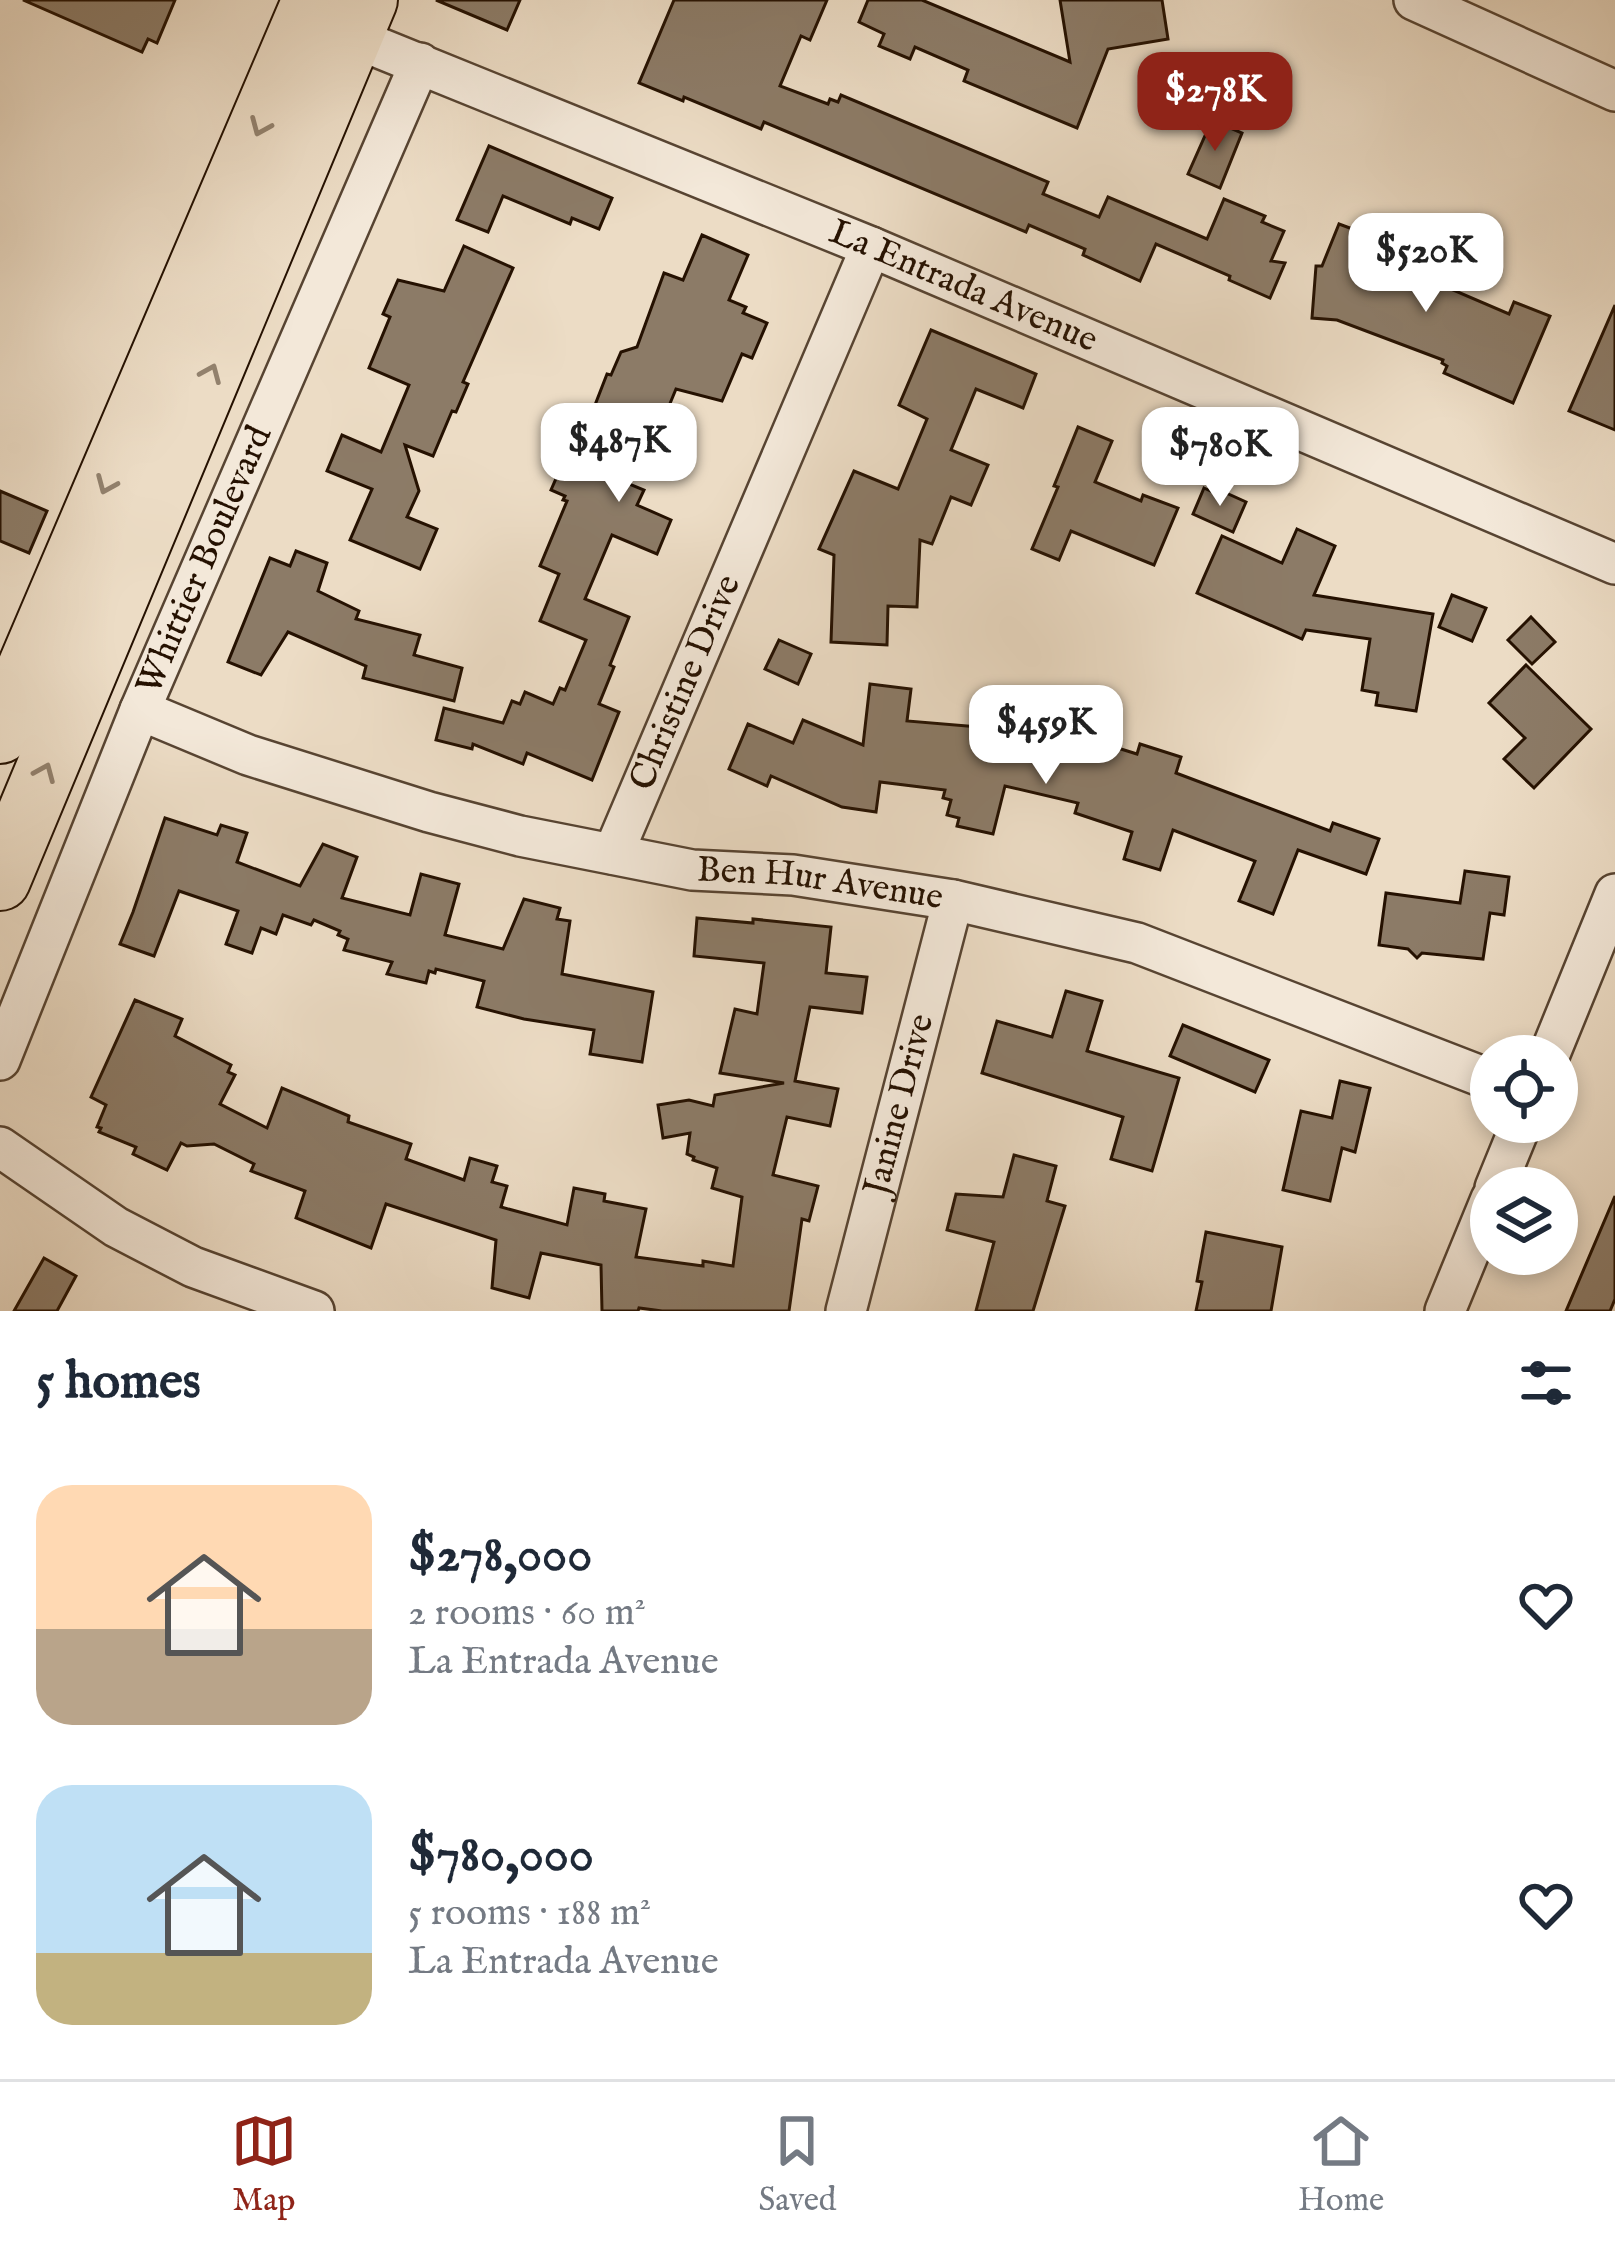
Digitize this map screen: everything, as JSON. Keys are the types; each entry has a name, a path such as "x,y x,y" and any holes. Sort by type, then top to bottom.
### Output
{"main road":[{"path":"0,733 334,14"},
{"name":"Whittier Boulevard","path":"0,880 334,14"}],"street":[{"path":"1414,0 1615,91"},
{"name":"La Entrada Avenue","path":"334,14 420,63 872,247 1615,564"},
{"name":"Whittier Boulevard","path":"0,1060 140,710 420,63"},
{"name":"Christine Drive","path":"613,854 872,247"},
{"name":"Ben Hur Avenue","path":"140,710 248,755 520,836 692,870 793,875 952,900 1137,943 1470,1072"},
{"path":"1558,1035 1615,894"},
{"name":"Janine Drive","path":"846,1311 952,900"},
{"path":"0,1147 116,1227 194,1268 314,1311"},
{"path":"1445,1311 1470,1250"}],"building":[{"path":"23,0 175,0 157,43 148,39 142,52"},
{"path":"436,0 520,0 507,30"},
{"path":"674,0 827,0 810,40 801,36 780,86 828,104 830,99 838,102 841,95 1048,182 1043,194 1099,217 1108,197 1207,239 1224,199 1265,216 1262,222 1284,231 1271,261 1285,263 1270,298 1156,244 1140,281 1083,255 1085,249 1029,225 1026,232 764,122 761,129 639,83"},
{"path":"868,0 922,0 1070,62 1060,0 1162,0 1168,39 1108,49 1077,128 964,81 968,70 915,47 910,59 879,46 884,34 859,22"},
{"path":"1212,120 1242,133 1220,188 1188,174"},
{"path":"489,146 612,198 599,229 572,218 570,224 503,196 488,232 457,220"},
{"path":"1339,224 1377,238 1372,248 1419,267 1441,279 1439,284 1509,314 1514,302 1550,316 1513,403 1444,373 1443,360 1337,320 1312,318 1316,266 1322,266"},
{"path":"702,235 748,255 729,300 746,307 743,313 767,323 752,358 742,354 722,401 676,389 629,484 644,490 637,505 671,520 657,554 612,535 585,599 629,617 599,704 619,712 592,780 527,753 523,764 473,744 472,749 436,740 444,708 503,723 512,701 520,704 525,692 553,704 560,688 565,690 586,640 540,621 559,574 540,566 567,501 551,490 562,465 580,472 606,410 595,405 607,374 611,375 621,352 637,347 664,273 683,280"},
{"path":"464,246 513,268 463,382 468,384 433,456 405,445 419,491 407,517 437,529 420,569 350,540 372,489 327,471 342,435 381,452 409,385 369,368 390,317 383,314 398,280 444,291"},
{"path":"1615,305 1615,430 1569,411"},
{"path":"931,330 1036,374 1023,408 976,389 951,450 988,465 971,505 951,497 932,544 920,540 917,607 888,606 887,645 831,642 834,555 819,549 854,471 898,489 927,419 899,405"},
{"path":"1078,427 1112,441 1095,482 1141,501 1143,495 1178,508 1154,565 1071,531 1059,560 1032,549"},
{"path":"1204,488 1246,502 1233,532 1193,514"},
{"path":"0,491 47,511 29,553 0,541"},
{"path":"1297,529 1335,546 1314,595 1433,614 1416,711 1376,705 1378,693 1362,690 1370,639 1306,630 1302,639 1197,593 1222,536 1282,563"},
{"path":"296,551 327,563 318,591 359,611 356,619 420,635 414,655 462,668 454,701 363,678 366,666 288,632 261,675 228,662 270,558 290,566"},
{"path":"1452,595 1486,608 1472,641 1439,627"},
{"path":"1531,617 1555,642 1532,664 1508,640"},
{"path":"779,640 811,654 798,684 765,669"},
{"path":"1526,665 1591,729 1534,788 1504,759 1525,738 1489,703"},
{"path":"870,684 911,689 907,721 979,727 1031,740 1036,720 1077,730 1076,735 1137,754 1140,744 1181,757 1176,773 1330,831 1333,823 1379,839 1366,874 1298,850 1273,914 1239,901 1255,861 1173,830 1160,870 1124,859 1132,832 1075,813 1078,803 1005,786 993,834 957,826 959,818 947,815 951,800 943,798 945,790 880,782 876,812 842,807 771,776 767,786 729,769 748,724 793,743 803,720 863,745"},
{"path":"165,818 217,835 221,825 247,833 237,862 300,886 323,844 357,857 342,898 410,915 421,874 459,884 445,935 503,949 524,899 560,908 557,919 570,921 562,974 653,992 642,1062 590,1054 594,1030 477,1007 484,981 436,969 429,971 426,983 387,974 392,962 344,950 348,939 338,935 340,931 314,920 311,925 283,915 276,934 261,928 252,953 226,944 238,911 179,891 154,956 120,944"},
{"path":"1465,871 1509,877 1504,915 1490,913 1483,959 1422,953 1417,958 1408,949 1379,945 1386,893 1460,903"},
{"path":"697,918 831,927 826,973 867,977 862,1013 810,1007 795,1081 838,1089 830,1126 787,1117 773,1175 818,1186 809,1221 802,1219 789,1311 602,1311 601,1265 541,1253 529,1298 492,1288 496,1240 386,1204 371,1248 296,1218 305,1191 251,1171 254,1164 214,1144 181,1143 167,1170 133,1154 136,1147 97,1127 106,1105 91,1097 135,1000 182,1019 175,1036 231,1065 228,1072 235,1075 220,1104 267,1128 282,1088 349,1116 348,1122 411,1144 406,1159 464,1180 470,1158 497,1166 492,1182 507,1186 501,1207 567,1225 574,1188 605,1194 604,1201 646,1209 636,1257 733,1266 742,1197 712,1188 717,1168 687,1154 690,1133 663,1138 658,1105 689,1100 713,1106 715,1095 784,1083 720,1073 735,1009 757,1014 764,963 694,956"},
{"path":"1066,991 1102,1001 1087,1051 1179,1078 1152,1171 1111,1159 1123,1117 982,1073 997,1021 1052,1037"},
{"path":"1183,1025 1269,1060 1255,1092 1170,1056"},
{"path":"1340,1081 1370,1088 1355,1152 1342,1148 1330,1201 1283,1190 1301,1111 1332,1118"},
{"path":"1014,1155 1056,1166 1047,1201 1065,1206 1033,1311 976,1311 994,1242 947,1230 956,1194 1003,1197"},
{"path":"1615,1196 1615,1299 1610,1311 1566,1311"},
{"path":"1206,1232 1282,1247 1271,1311 1196,1311"},
{"path":"44,1258 76,1276 57,1311 14,1311"}]}
